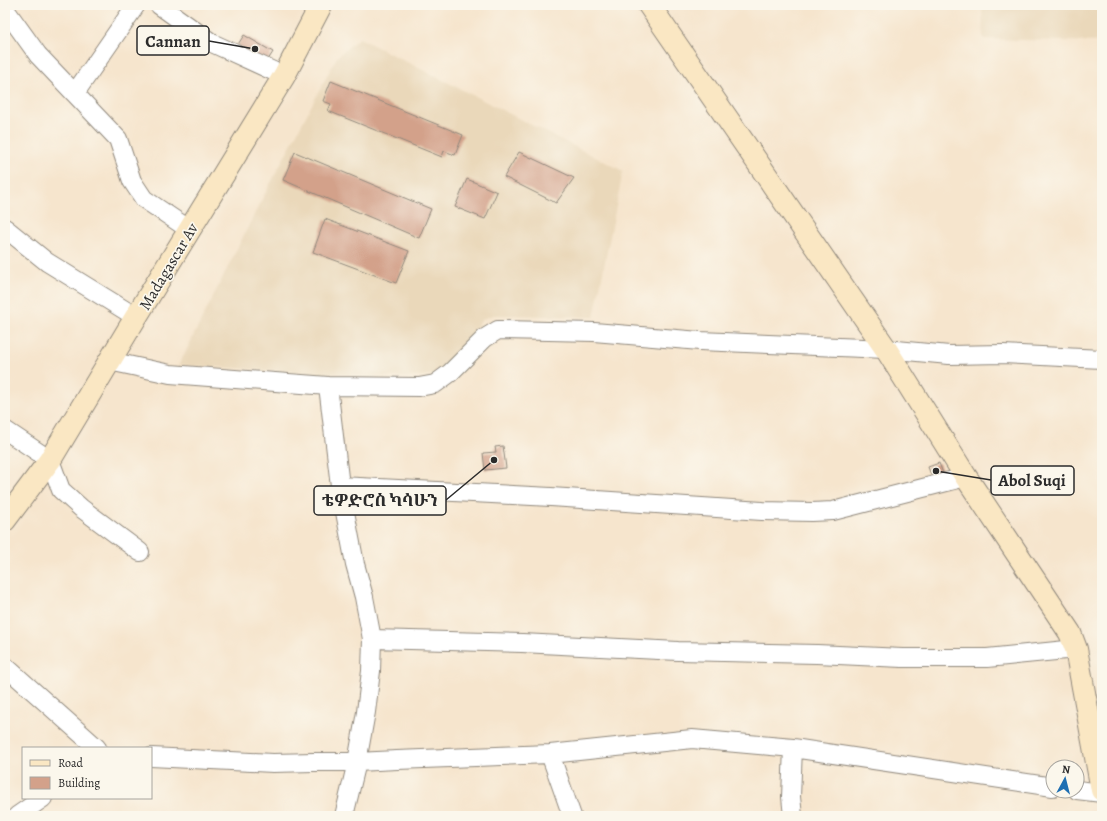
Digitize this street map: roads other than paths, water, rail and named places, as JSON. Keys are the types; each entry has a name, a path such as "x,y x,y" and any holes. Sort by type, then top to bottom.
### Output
{"main road":[{"name":"Madagascar Av","path":"5,520 50,460 284,76 321,5"},
{"path":"649,5 886,349 966,477 1070,633 1076,649 1102,792"}],"street":[{"path":"75,93 136,5"},
{"path":"159,5 212,43 284,76"},
{"path":"5,9 38,55 118,140 132,181 144,199 190,230"},
{"path":"5,228 47,262 136,317"},
{"path":"109,361 170,374 328,386 419,387 435,384 450,373 485,338 498,330 594,332 700,341 886,349 949,355 1003,354 1102,358"},
{"path":"328,386 340,486 355,564 364,597 372,639 371,671 366,712 357,762 344,816"},
{"path":"5,430 50,460 61,490 81,508 140,552"},
{"path":"340,486 551,497 762,511 812,512 833,511 966,477"},
{"path":"372,639 902,658 988,658 1076,649"},
{"path":"5,666 96,747"},
{"path":"152,757 272,763 357,762 550,754 692,739 793,748 1045,786"},
{"path":"793,748 791,798 793,816"},
{"path":"550,754 572,816"},
{"path":"1085,791 1102,792"},
{"path":"17,816 42,799"}],"place":[{"name":"Cannan","path":"255,49"},
{"name":"ቴዎድሮስ ካሳሁን","path":"494,460"},
{"name":"Abol Suqi","path":"936,471"}]}
